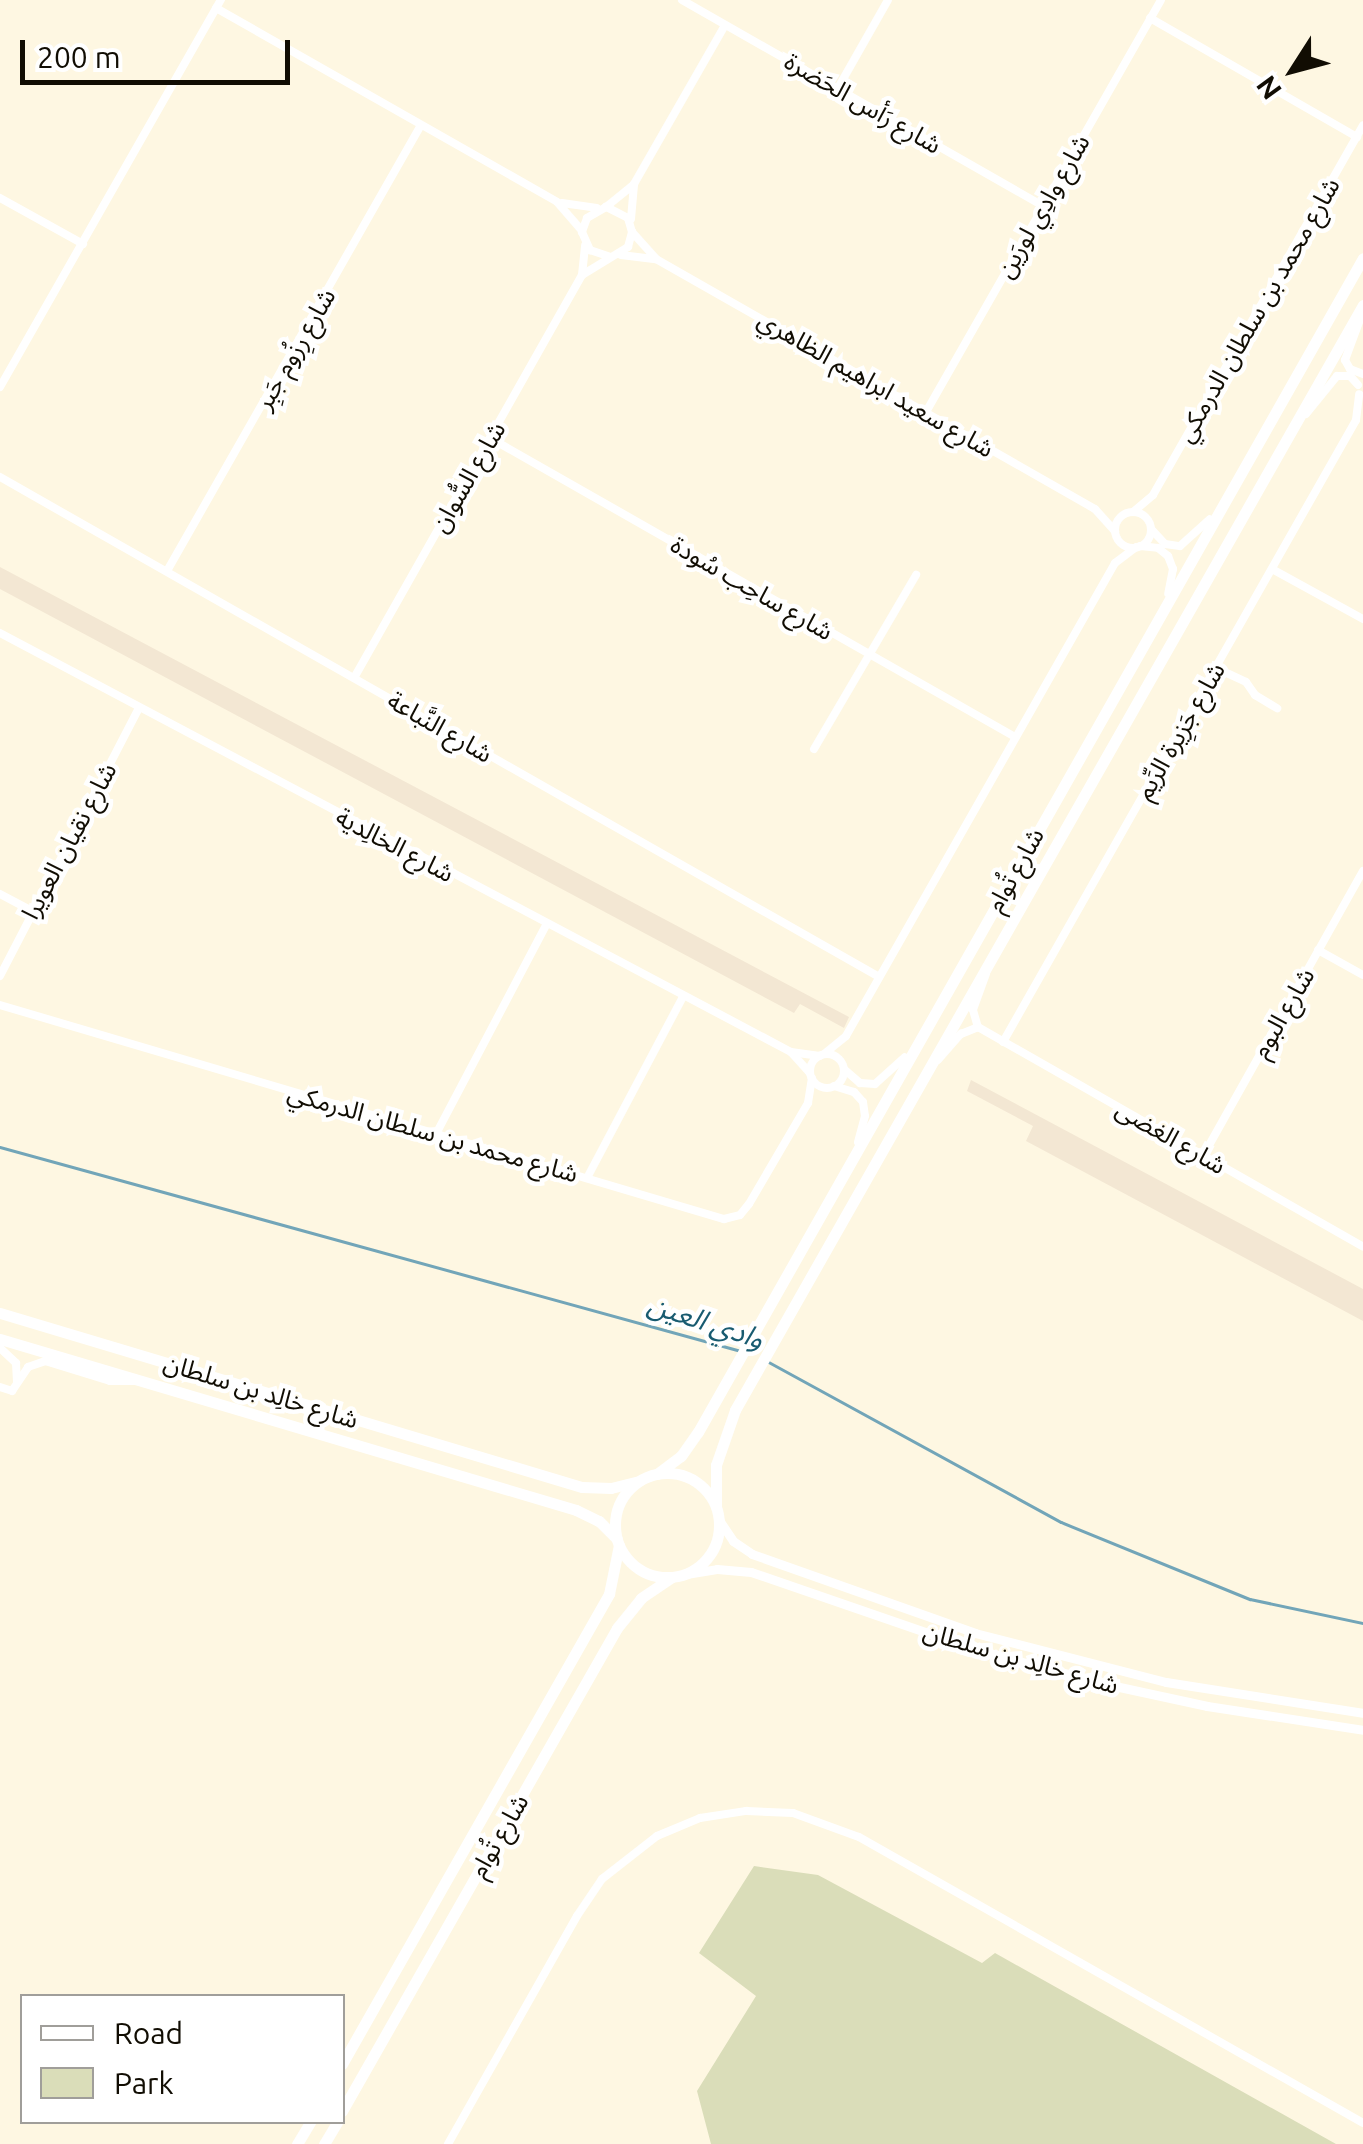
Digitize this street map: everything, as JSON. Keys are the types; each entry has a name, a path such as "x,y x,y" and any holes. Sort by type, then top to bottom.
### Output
{"main road":[{"name":"شارع تُوام","path":"657,1474 690,1444 1363,258"},
{"name":"شارع تُوام","path":"716,1506 716,1466 735,1410 1363,307"},
{"name":"شارع خالِد بن سلطان","path":"0,1313 582,1487 611,1488 640,1480"},
{"name":"شارع خالِد بن سلطان","path":"0,1339 576,1510 599,1521 618,1542"},
{"path":"657,1474 686,1476 698,1483 716,1506 720,1520 715,1546 698,1568 686,1574 672,1577 635,1566 618,1542 618,1506 640,1480 657,1474"},
{"name":"شارع تُوام","path":"345,2059 609,1594 618,1542"},
{"name":"شارع تُوام","path":"345,2106 617,1628 640,1598 672,1577"}],"street":[{"name":"شارع رَأس الحَضرة","path":"682,0 1043,206"},
{"path":"838,88 888,0"},
{"name":"شارع وادِي لورَين","path":"926,412 1161,0"},
{"path":"0,387 218,4 557,202 596,254 613,256 628,247 634,184"},
{"path":"1150,18 1357,137"},
{"path":"582,232 587,218 634,184 725,24"},
{"name":"شارع رِزُوم جَبِر","path":"167,572 421,125"},
{"name":"شارع محمد بن سلطان الدرمكي","path":"1116,533 1129,513 1153,495 1363,126"},
{"path":"0,198 83,244"},
{"path":"557,202 624,213 632,228"},
{"name":"شارع سعيد ابراهيم الظاهري","path":"632,228 656,259 1095,509 1122,543 1138,546"},
{"name":"شارع السُّوان","path":"354,678 582,275 585,244"},
{"name":"شارع سعيد ابراهيم الظاهري","path":"613,256 656,259"},
{"name":"شارع السُّوان","path":"582,275 613,256"},
{"path":"1360,393 1363,374 1352,371 1345,360 1363,307"},
{"path":"1296,424 1338,376 1350,376 1360,393"},
{"name":"شارع جَزِيرة الرِّيم","path":"1004,1042 1360,417 1360,393"},
{"name":"شارع ساحِب سُودة","path":"490,438 1015,737"},
{"name":"شارع النَّباعة","path":"0,477 879,977"},
{"name":"شارع محمد بن سلطان الدرمكي","path":"1150,526 1153,495"},
{"path":"1129,513 1150,526 1165,544 1186,544 1226,501"},
{"name":"شارع سعيد ابراهيم الظاهري","path":"1095,509 1129,513"},
{"path":"811,1075 822,1055 846,1036 1115,563 1138,546 1150,526"},
{"path":"1115,563 1116,533"},
{"path":"1138,546 1158,548 1172,562 1173,576 1164,609"},
{"path":"1272,569 1363,620"},
{"path":"814,750 916,574"},
{"name":"شارع الخالِدية","path":"0,634 683,997 791,1052 822,1055"},
{"path":"1216,668 1246,682 1262,701 1277,708"},
{"name":"شارع نقيان العويرا","path":"0,976 139,708"},
{"name":"شارع البوم","path":"1202,1156 1363,871"},
{"path":"0,894 32,911"},
{"path":"436,1134 546,926"},
{"path":"1318,950 1363,975"},
{"path":"931,1066 962,1034 978,1028 973,1010 986,970"},
{"path":"587,1178 683,997"},
{"name":"شارع محمد بن سلطان الدرمكي","path":"0,1004 720,1218 735,1218 749,1204 808,1102 811,1075"},
{"name":"شارع الغضى","path":"978,1028 1363,1246"},
{"path":"846,1036 843,1067 831,1087 854,1092 865,1109 854,1155"},
{"path":"822,1055 833,1055 860,1083 875,1084 893,1072 918,1042"},
{"name":"شارع الخالِدية","path":"791,1052 811,1075 831,1087"},
{"name":"شارع محمد بن سلطان الدرمكي","path":"808,1102 831,1087"},
{"path":"0,1348 16,1363 17,1380"},
{"path":"0,1387 12,1391 28,1367 45,1362 110,1381 140,1380"},
{"name":"شارع خالِد بن سلطان","path":"720,1520 732,1541 752,1554 976,1634 1166,1682 1363,1713"},
{"name":"شارع خالِد بن سلطان","path":"686,1574 718,1569 751,1572 972,1648 1088,1680 1208,1706 1363,1730"},
{"path":"448,2144 577,1916 602,1879 657,1836 700,1818 746,1811 816,1819 858,1837 1363,2123"}],"shaded area":[{"path":"0,567 849,1017 844,1028 800,1004 794,1013 0,589"},
{"path":"971,1080 1363,1289 1363,1321 1026,1141 1033,1126 967,1091"}],"green space":[{"path":"754,1866 818,1875 982,1963 995,1953 1336,2144 711,2144 697,2091 756,1996 699,1953"}],"waterway":[{"name":"وادي العين","path":"0,1147 741,1351"},
{"name":"وادي العين","path":"767,1361 1061,1522 1250,1599 1363,1623"}]}
